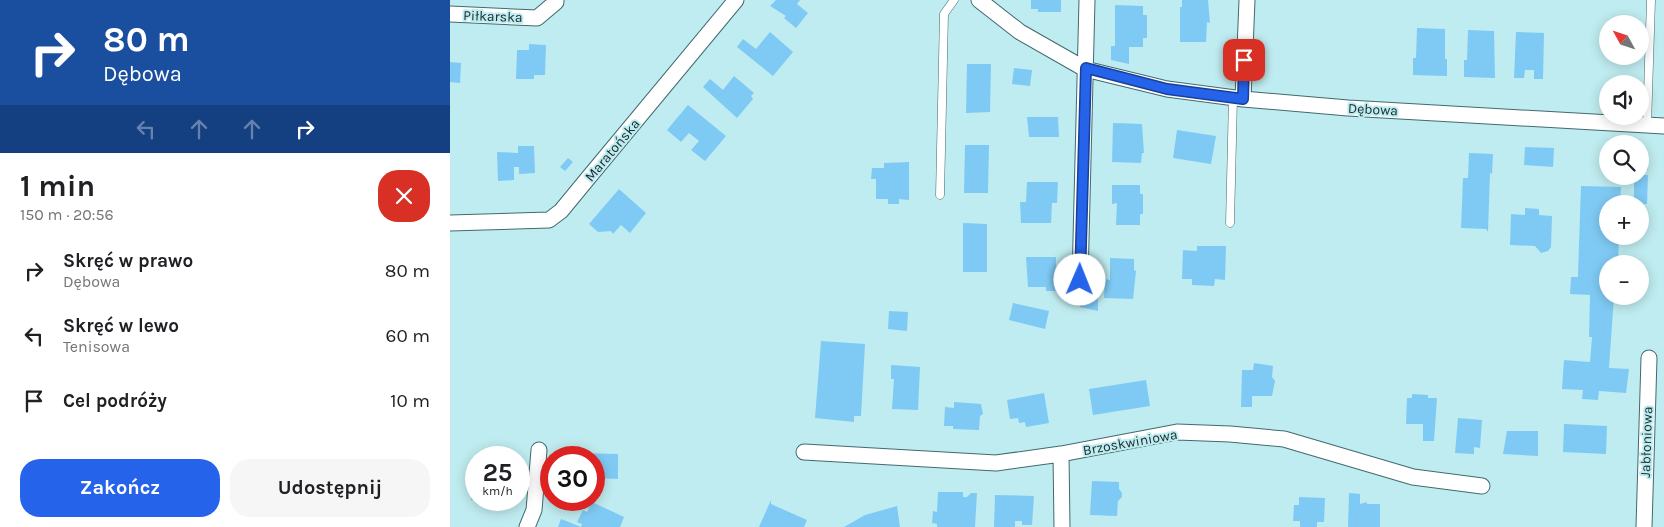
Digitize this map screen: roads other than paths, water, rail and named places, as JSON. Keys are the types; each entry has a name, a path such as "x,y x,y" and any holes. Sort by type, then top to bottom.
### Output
{"street":[{"name":"Piłkarska","path":"450,14 537,18 556,0"},
{"name":"Maratońska","path":"450,223 549,220 561,210 590,177 736,0"},
{"name":"Dębowa","path":"979,0 1020,32 1086,68 1167,89 1238,99 1348,108 1599,122"},
{"path":"1080,280 1087,0"},
{"path":"1238,99 1247,0"},
{"name":"Dębowa","path":"1647,125 1664,126"},
{"name":"Jabłoniowa","path":"1644,527 1649,358"},
{"name":"Brzoskwiniowa","path":"804,452 996,463 1061,454 1177,432 1230,434 1284,439 1413,477 1482,486"},
{"path":"527,527 534,510 539,450"},
{"path":"1061,454 1062,527"}],"lane":[{"path":"940,195 944,14 954,0"},
{"path":"1649,75 1651,0"},
{"path":"1230,223 1238,99"}]}
